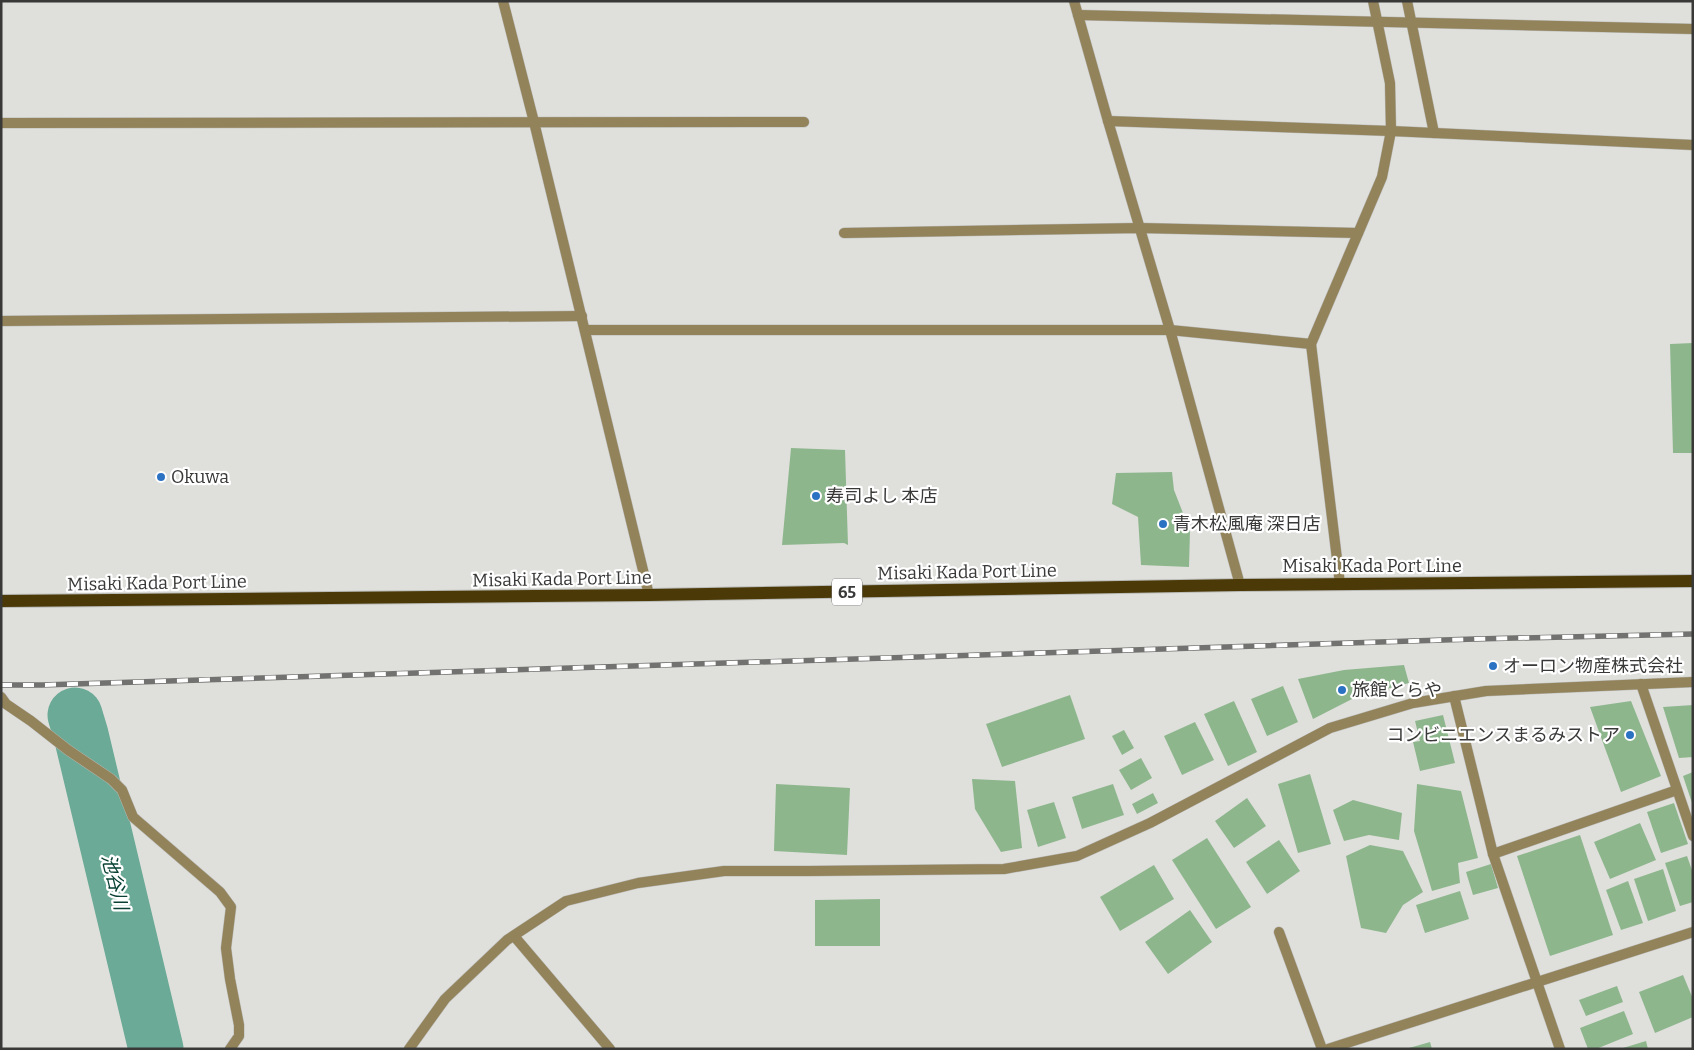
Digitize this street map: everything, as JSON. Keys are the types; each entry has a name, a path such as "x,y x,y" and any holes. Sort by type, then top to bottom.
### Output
{"main road":[{"name":"Misaki Kada Port Line","path":"1,602 649,595 1240,585 1693,581"}],"street":[{"path":"503,1 582,316 649,595"},
{"path":"1074,1 1170,330 1240,585"},
{"path":"1340,584 1311,344 1382,177 1391,131 1390,83 1373,1"},
{"path":"1407,1 1434,133"},
{"path":"1078,15 1693,29"},
{"path":"1108,121 1693,144"},
{"path":"1,124 804,122"},
{"path":"844,233 1140,228 1358,233"},
{"path":"1,321 582,316"},
{"path":"585,330 1170,330 1311,344"},
{"path":"409,1049 445,999 514,936 566,901 638,883 724,870 809,872 1004,869 1077,856 1150,823 1330,728 1413,703 1486,691 1693,682"},
{"path":"1641,684 1693,836"},
{"path":"1454,696 1493,854 1560,1049"},
{"path":"1,697 6,704 76,756 111,778 122,790 133,817 220,892 230,907 226,948 239,1025 239,1036 230,1049"},
{"path":"1493,854 1677,790"},
{"path":"1279,932 1322,1049"},
{"path":"1328,1049 1693,932"},
{"path":"514,936 610,1049"}],"building":[{"path":"1693,343 1693,453 1673,453 1670,344"},
{"name":"寿司よし 本店","path":"791,448 845,450 848,545 844,543 782,545"},
{"name":"青木松風庵 深日店","path":"1172,472 1174,490 1190,531 1189,567 1141,565 1138,517 1112,504 1116,473"},
{"name":"旅館とらや","path":"1404,665 1409,683 1356,697 1313,719 1298,679 1344,670"},
{"path":"1283,686 1298,722 1267,736 1251,699"},
{"path":"1070,695 1085,739 1002,767 986,724"},
{"path":"1234,701 1257,752 1228,766 1204,714"},
{"path":"1631,701 1661,776 1621,792 1590,707"},
{"path":"1693,705 1693,757 1679,758 1663,707"},
{"path":"1443,715 1455,763 1420,771 1413,742 1420,741 1415,721"},
{"path":"1195,722 1214,760 1182,775 1164,736"},
{"path":"1124,730 1134,748 1122,755 1112,736"},
{"path":"1141,758 1152,778 1131,790 1119,770"},
{"path":"1693,772 1693,803 1692,803 1683,776"},
{"path":"1310,774 1331,844 1298,853 1278,784"},
{"path":"972,779 1015,781 1022,848 1001,852 975,809"},
{"path":"776,784 850,788 847,855 774,851"},
{"path":"1113,784 1124,815 1082,829 1072,797"},
{"path":"1417,784 1461,791 1478,858 1458,863 1460,883 1432,891 1414,831"},
{"path":"1153,793 1158,803 1137,814 1132,804"},
{"path":"1247,798 1266,826 1234,848 1215,821"},
{"path":"1353,800 1402,813 1399,840 1369,835 1344,841 1333,810"},
{"path":"1054,802 1066,838 1038,847 1027,810"},
{"path":"1674,803 1688,844 1661,853 1647,812"},
{"path":"1640,823 1656,860 1610,879 1594,842"},
{"path":"1580,835 1613,935 1550,956 1517,856"},
{"path":"1207,838 1251,907 1216,929 1172,860"},
{"path":"1279,840 1300,871 1267,894 1246,862"},
{"path":"1370,845 1403,851 1423,892 1403,905 1386,933 1361,928 1346,856"},
{"path":"1687,856 1693,873 1693,902 1680,906 1665,863"},
{"path":"1491,864 1498,888 1473,895 1466,872"},
{"path":"1154,865 1174,899 1120,931 1100,897"},
{"path":"1663,869 1676,911 1648,921 1634,879"},
{"path":"1628,881 1643,923 1621,930 1606,890"},
{"path":"1460,891 1469,919 1425,933 1416,905"},
{"path":"880,899 880,946 815,946 815,900"},
{"path":"1190,910 1212,942 1168,974 1145,942"},
{"path":"1683,975 1693,999 1693,1017 1655,1033 1639,992"},
{"path":"1617,986 1623,1002 1586,1016 1579,1000"},
{"path":"1624,1011 1633,1034 1596,1049 1588,1049 1580,1028"},
{"path":"1646,1041 1648,1049 1623,1049 1623,1048"},
{"path":"1430,1042 1432,1049 1409,1049 1409,1048"}],"waterway":[{"name":"池谷川","path":"75,715 156,1049"}],"railway":[{"path":"1,685 1475,639 1693,634"}],"place":[{"name":"Okuwa","path":"161,477"},
{"name":"寿司よし 本店","path":"816,496"},
{"name":"青木松風庵 深日店","path":"1163,524"},
{"name":"オーロン物産株式会社","path":"1493,666"},
{"name":"旅館とらや","path":"1342,690"},
{"name":"コンビニエンスまるみストア","path":"1630,735"}]}
